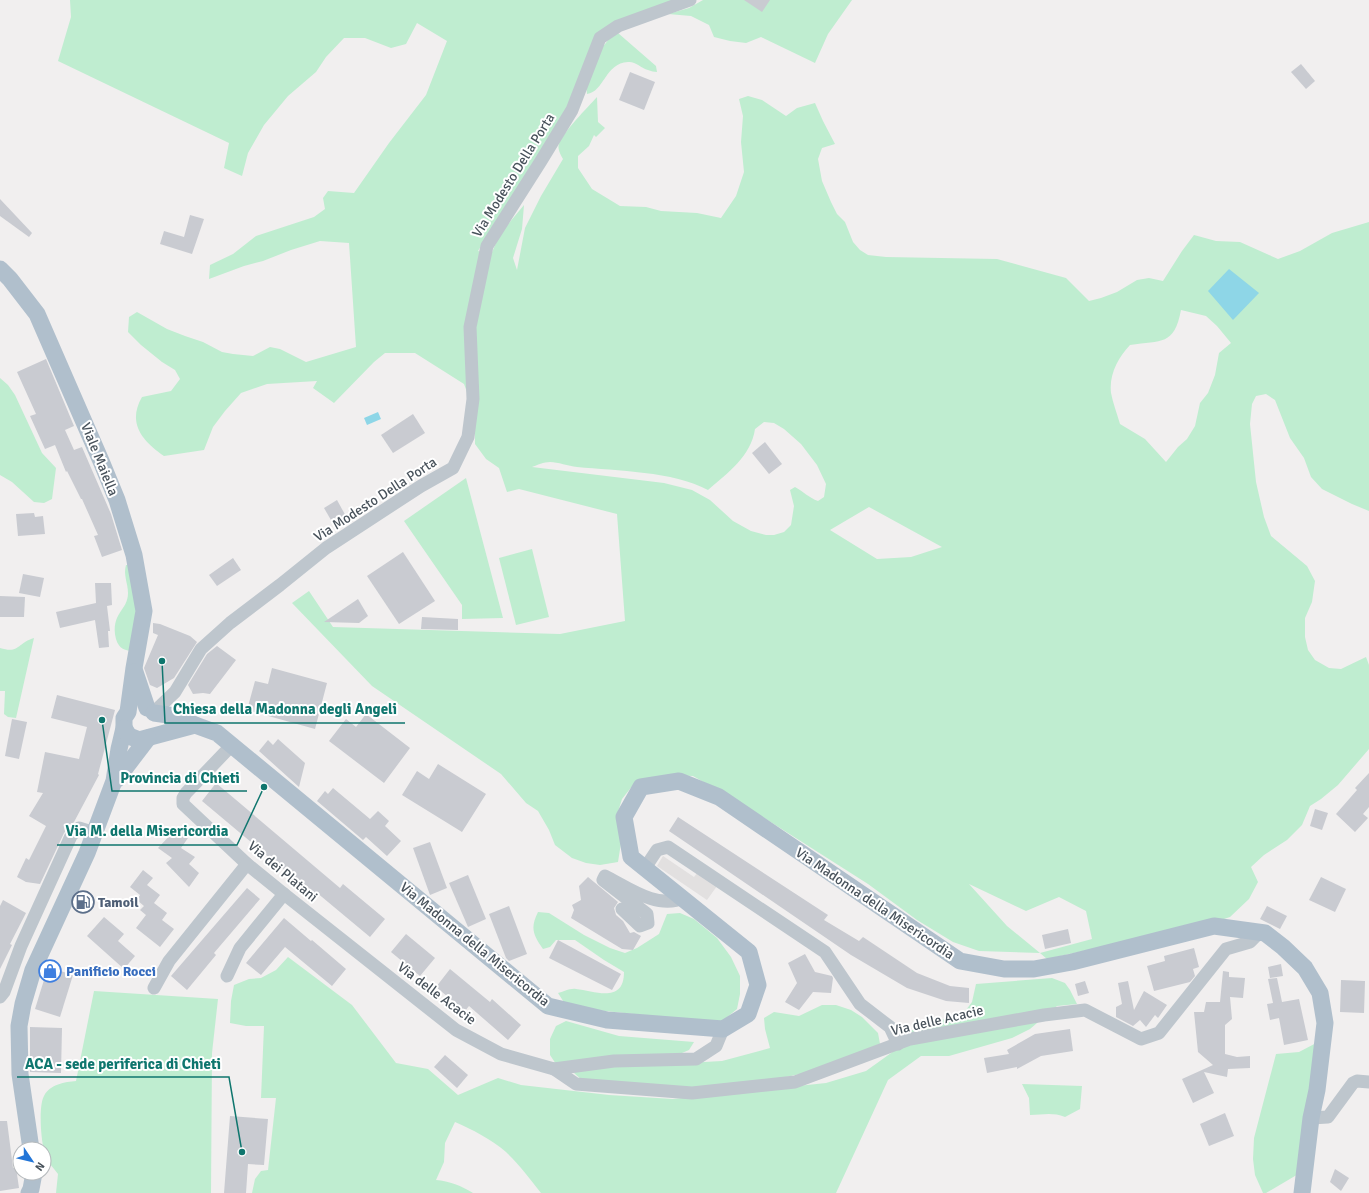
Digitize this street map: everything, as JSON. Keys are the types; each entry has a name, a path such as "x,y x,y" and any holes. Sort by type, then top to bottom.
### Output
{"main road":[{"name":"Viale Maiella","path":"0,269 10,279 37,314 87,427 117,500 134,555 144,611 126,720 119,749 114,781"},
{"path":"30,1141 20,1074 19,1026 33,970 87,853 114,781 154,732 157,724 134,668"},
{"path":"151,711 140,706 135,707 126,720 129,736 135,739 143,740 195,725"},
{"name":"Via Madonna della Misericordia","path":"151,711 175,716 217,733 548,1006 608,1020 723,1029 748,1014 756,992 758,985 749,952 631,857 624,817 642,787 679,781 718,797 960,961 1004,970 1034,969 1072,962 1214,926 1265,933 1283,946 1305,968 1320,993 1325,1023 1302,1193"},
{"path":"29,1193 32,1181"}],"street":[{"name":"Via Modesto Della Porta","path":"151,711 175,692 201,649 230,623 326,548 421,486 453,468 468,437 472,398 470,327 487,246 572,110 600,38 618,26 690,0"},
{"name":"Via dei Platani","path":"232,745 186,793 183,798 184,804 247,864 370,962"},
{"path":"0,997 4,992 21,946 71,836 79,828 95,833"},
{"path":"644,868 657,850 668,847 825,952 860,1004 890,1027 898,1044"},
{"path":"154,988 169,961 247,864"},
{"path":"622,909 640,926 648,923 647,914 603,880 605,876 653,900 675,902 683,898"},
{"path":"227,976 240,948 284,894"},
{"name":"Via delle Acacie","path":"370,962 456,1030 501,1054 554,1070 576,1084 692,1093 795,1082 910,1039 1044,1015 1085,1010 1141,1040 1158,1033 1226,949 1250,942 1260,932"},
{"name":"Via delle Acacie","path":"554,1070 614,1060 696,1059 716,1046 723,1029"},
{"path":"1311,1118 1328,1117 1353,1083 1357,1081 1369,1082"}],"shaded area":[{"path":"663,856 694,877 698,872 717,886 707,900 657,866"}],"green space":[{"path":"70,0 686,0 604,33 572,100 478,251 482,252 467,392 464,384 415,353 385,353 374,362 334,403 313,388 317,381 267,384 241,393 213,427 204,450 164,456 143,438 139,431 136,415 142,397 171,391 180,379 175,370 162,362 128,332 129,317 137,312 167,329 203,342 222,352 233,354 253,356 270,347 280,349 306,362 356,347 349,243 320,241 209,279 210,265 233,254 256,236 314,217 325,209 323,198 328,191 354,193 389,143 426,95 447,41 417,23 406,44 391,48 365,38 344,38 326,57 316,72 288,96 264,125 248,153 242,176 224,168 229,143 58,61 71,17"},
{"path":"703,0 852,0 828,34 815,63 761,37 746,43 730,41 714,37 709,25 691,16 668,14 689,8"},
{"path":"618,33 656,66 657,72 645,69 631,62 620,64 609,72 593,92 587,94 586,84 601,49 609,39"},
{"path":"748,96 762,100 786,116 797,108 815,103 835,144 822,148 818,159 822,181 837,214 845,222 853,242 860,250 868,255 886,257 997,259 1066,278 1089,301 1117,292 1137,280 1149,278 1163,281 1194,235 1216,241 1240,242 1278,259 1300,251 1332,233 1369,222 1369,511 1322,489 1311,477 1304,458 1290,438 1275,400 1266,394 1256,396 1252,404 1250,424 1256,482 1264,517 1271,536 1307,566 1315,581 1312,602 1305,618 1305,637 1308,650 1315,660 1329,668 1341,669 1366,657 1369,665 1369,749 1338,785 1310,806 1302,825 1287,840 1264,855 1251,867 1258,882 1249,899 1230,917 1218,921 1047,959 1040,953 979,951 953,942 917,920 868,884 752,810 693,776 665,775 633,785 622,799 617,815 621,843 618,862 600,865 586,863 572,858 555,845 549,830 538,811 526,803 501,774 372,686 292,603 309,591 333,627 560,634 625,621 617,514 519,489 507,492 499,468 486,459 475,444 474,346 476,308 485,268 500,234 524,205 522,229 513,258 517,270 525,228 541,196 563,159 559,150 561,139 570,126 597,97 598,122 605,128 596,137 594,135 589,146 578,156 578,168 592,189 620,206 646,207 661,211 697,213 721,218 736,196 744,172 741,142 743,116 739,99","holes":["1181,310 1206,316 1217,326 1231,343 1219,353 1215,375 1208,393 1200,403 1195,426 1187,439 1178,447 1166,462 1145,439 1120,424 1111,393 1111,379 1118,361 1130,345 1165,339 1175,330","764,422 774,423 784,429 801,444 817,465 826,484 824,497 818,501 795,487 790,490 794,506 791,525 784,532 774,535 766,535 751,531 733,521 710,500 692,490 664,483 532,467 550,462 577,467 662,475 694,484 708,490 731,470 744,456 753,439 755,429","869,507 942,547 911,557 877,559 830,530","969,884 1026,911 1059,897 1086,911 1092,939 1040,953 1007,926"]},
{"path":"0,378 8,385 15,395 42,453 56,468 52,499 44,503 34,502 12,482 0,475"},
{"path":"466,478 503,618 462,619 462,605 404,521"},
{"path":"532,549 549,617 516,625 499,558"},
{"path":"126,565 131,565 137,588 134,651 128,651 121,647 117,642 115,630 115,623 127,599 128,589 125,572"},
{"path":"34,638 16,718 8,717 4,714 5,691 0,691 0,648 11,650 15,649 28,640"},
{"path":"538,912 549,913 584,935 610,948 625,953 637,948 659,934 667,914 680,913 694,919 717,938 731,957 740,976 740,994 737,1009 720,1023 567,1007 558,993 574,989 600,993 614,992 623,982 624,972 575,940 556,940 550,947 543,949 537,940 533,927"},
{"path":"288,957 352,1005 396,1063 428,1069 458,1095 498,1078 521,1085 609,1095 673,1099 826,1083 866,1071 905,1043 908,1031 937,1022 966,1010 972,1002 976,984 1052,978 1065,983 1077,1004 1057,1006 1030,1029 1012,1038 949,1056 921,1056 888,1080 836,1193 541,1193 506,1152 482,1135 455,1122 445,1143 444,1162 436,1180 455,1184 473,1193 252,1193 255,1179 261,1171 268,1170 276,1098 261,1098 264,1026 246,1026 230,1023 231,1001 234,985 249,979 261,978 276,970"},
{"path":"94,991 218,999 212,1053 211,1193 56,1193 58,1174 52,1166 52,1141 43,1141 41,1126 42,1101 47,1092 54,1086 76,1081"},
{"path":"822,1005 836,1005 851,1010 862,1017 878,1033 880,1044 805,1073 781,1078 708,1087 680,1087 583,1081 574,1073 579,1069 722,1061 770,1048 764,1018 774,1012 799,1016"},
{"path":"566,1021 619,1036 694,1042 689,1050 682,1053 556,1064 550,1055 550,1039 556,1026"},
{"path":"1320,1041 1300,1173 1266,1193 1263,1193 1255,1175 1253,1159 1254,1138 1276,1054 1299,1052"},
{"path":"1022,1084 1082,1086 1080,1109 1065,1117 1052,1114 1030,1115 1029,1098"}],"water":[{"path":"1229,269 1259,293 1233,320 1208,291"},
{"path":"378,412 381,419 367,425 364,418"}],"building":[{"path":"744,0 770,0 762,12"},
{"path":"1301,64 1315,81 1306,89 1291,72"},
{"path":"630,72 655,82 644,110 619,100"},
{"path":"0,199 32,233 29,237 0,216"},
{"path":"190,215 204,219 192,254 160,244 164,231 184,237"},
{"path":"46,359 74,426 65,430 74,450 82,447 111,514 122,550 102,557 94,536 98,535 82,499 67,471 66,472 55,445 45,449 30,416 36,414 17,372"},
{"path":"413,414 425,433 393,453 381,435"},
{"path":"765,442 782,464 769,474 752,453"},
{"path":"337,500 348,520 335,527 324,508"},
{"path":"34,513 35,517 43,516 45,534 18,536 16,514"},
{"path":"403,552 435,601 399,624 367,576"},
{"path":"233,558 241,570 217,586 209,575"},
{"path":"23,574 44,578 40,597 19,593"},
{"path":"95,583 111,583 112,605 107,606 110,631 108,631 109,647 99,648 95,620 60,628 56,612 96,603"},
{"path":"0,596 25,597 24,617 0,617"},
{"path":"358,599 368,616 359,623 324,622"},
{"path":"422,617 458,619 458,630 421,629"},
{"path":"153,623 160,624 190,636 197,642 174,678 157,688 150,685 144,668 158,635 153,633"},
{"path":"217,646 236,660 210,694 193,694 188,685 207,654"},
{"path":"272,668 327,683 315,729 247,710 255,681 268,684"},
{"path":"57,695 115,710 98,774 99,775 74,822 64,833 40,884 26,882 17,877 26,858 29,860 46,826 29,816 43,793 37,792 45,752 79,759 87,727 51,718"},
{"path":"366,714 410,748 384,783 329,741 346,719 356,727"},
{"path":"12,719 27,722 19,759 5,756"},
{"path":"278,739 305,763 299,787 259,751 268,740 273,745"},
{"path":"438,764 486,794 462,832 402,795 417,771 429,779"},
{"path":"1369,773 1369,807 1363,814 1368,818 1355,832 1336,814 1357,790 1355,788"},
{"path":"216,783 340,888 343,884 385,919 370,937 316,892 314,895 202,801"},
{"path":"333,788 370,819 378,811 389,821 385,826 401,841 387,856 366,837 363,840 317,801 325,791 328,794"},
{"path":"1315,809 1328,813 1322,830 1310,826"},
{"path":"678,817 828,915 824,920 859,941 863,937 917,973 950,986 969,988 969,1003 946,1001 907,988 851,955 669,831"},
{"path":"176,829 188,838 181,848 195,857 189,864 199,873 189,887 166,863 172,858 158,848"},
{"path":"430,842 447,888 430,895 413,848"},
{"path":"143,870 153,878 147,885 160,895 154,903 167,913 162,920 174,929 160,947 136,928 146,915 140,910 144,906 137,900 140,895 130,887"},
{"path":"468,875 486,919 468,927 449,883"},
{"path":"588,877 618,902 614,908 616,915 623,921 630,933 634,932 641,936 633,950 622,949 571,918 574,910 572,905 581,900 579,886"},
{"path":"1321,877 1346,889 1335,912 1309,900"},
{"path":"247,888 260,899 214,953 216,955 187,990 171,976"},
{"path":"3,900 26,913 10,944 12,945 0,969 0,906"},
{"path":"509,906 527,954 509,961 506,958 489,914"},
{"path":"1267,906 1287,916 1280,929 1260,919"},
{"path":"104,917 124,934 118,941 135,956 124,969 87,936"},
{"path":"284,918 346,969 332,986 285,947 261,975 246,963"},
{"path":"1068,929 1071,943 1045,949 1042,935"},
{"path":"406,934 435,958 420,976 391,952"},
{"path":"558,940 621,974 612,990 549,958"},
{"path":"1194,948 1199,967 1193,969 1195,976 1190,982 1154,991 1147,966 1165,961 1164,956"},
{"path":"805,954 815,972 832,976 833,978 831,993 813,992 799,1010 785,1002 797,983 788,963"},
{"path":"1281,964 1283,976 1270,978 1268,967"},
{"path":"48,967 73,975 60,1017 35,1009"},
{"path":"450,969 490,1002 492,999 521,1025 508,1040 469,1006 465,1011 436,987"},
{"path":"1223,971 1229,972 1229,977 1245,978 1243,998 1230,997 1232,1019 1225,1025 1225,1054 1237,1057 1250,1056 1250,1068 1228,1069 1227,1077 1204,1072 1214,1093 1193,1103 1182,1079 1213,1065 1198,1052 1194,1012 1204,1012 1206,1002 1220,1002"},
{"path":"1277,978 1282,1002 1299,999 1308,1040 1284,1045 1279,1018 1270,1020 1267,1004 1273,1003 1268,979"},
{"path":"1341,980 1365,981 1364,1013 1340,1012"},
{"path":"1085,981 1089,993 1078,996 1075,984"},
{"path":"1128,981 1134,1010 1144,991 1167,1005 1158,1018 1155,1015 1146,1027 1140,1020 1133,1026 1116,1017 1116,1007 1122,1004 1118,983"},
{"path":"30,1027 62,1028 61,1073 30,1072"},
{"path":"1070,1029 1073,1051 1041,1056 1017,1069 1017,1067 987,1073 984,1058 1009,1054 1007,1050 1035,1034"},
{"path":"445,1055 468,1075 457,1088 434,1067"},
{"path":"1225,1113 1234,1136 1209,1146 1200,1124"},
{"path":"230,1116 268,1119 264,1165 248,1164 246,1193 224,1193"},
{"path":"0,1121 7,1121 12,1160 12,1181 18,1181 19,1188 0,1191"},
{"path":"1335,1169 1349,1178 1341,1191 1330,1182"}],"place":[{"name":"Chiesa della Madonna degli Angeli","path":"162,661"},
{"name":"Provincia di Chieti","path":"102,720"},
{"name":"Via M. della Misericordia","path":"264,787"},
{"name":"Tamoil","path":"83,902"},
{"name":"Panificio Rocci","path":"50,971"},
{"name":"ACA - sede periferica di Chieti","path":"242,1152"}]}
